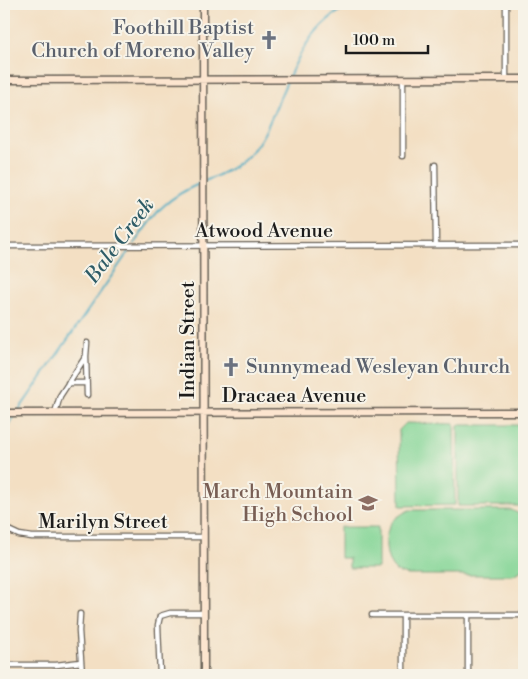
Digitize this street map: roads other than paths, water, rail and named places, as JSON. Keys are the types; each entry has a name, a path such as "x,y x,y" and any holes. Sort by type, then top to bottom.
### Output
{"street":[{"name":"Indian Street","path":"203,4 204,675"},
{"path":"506,4 506,79"},
{"path":"4,80 524,79"},
{"path":"403,80 403,156"},
{"path":"435,166 436,246"},
{"name":"Atwood Avenue","path":"4,246 524,245"},
{"path":"87,344 87,395"},
{"path":"55,413 60,396 86,356"},
{"path":"68,383 86,383"},
{"name":"Dracaea Avenue","path":"4,413 524,412"},
{"name":"Marilyn Street","path":"4,528 19,535 32,537 204,537"},
{"path":"160,675 158,625 160,616 170,613 204,613"},
{"path":"80,614 79,631 82,675"},
{"path":"372,615 524,615"},
{"path":"468,615 468,675"},
{"path":"403,616 403,675"},
{"path":"4,665 56,665 81,662"}],"waterway":[{"name":"Bale Creek","path":"205,181 235,166 255,148 305,46 314,33 326,22 354,4"},
{"name":"Bale Creek","path":"134,244 155,215 169,201 201,183"},
{"name":"Bale Creek","path":"19,410 131,248"},
{"name":"Bale Creek","path":"4,432 16,414"}],"place":[{"name":"Foothill Baptist Church of Moreno Valley","path":"269,40"},
{"name":"Sunnymead Wesleyan Church","path":"231,367"},
{"name":"March Mountain High School","path":"368,503"}]}
